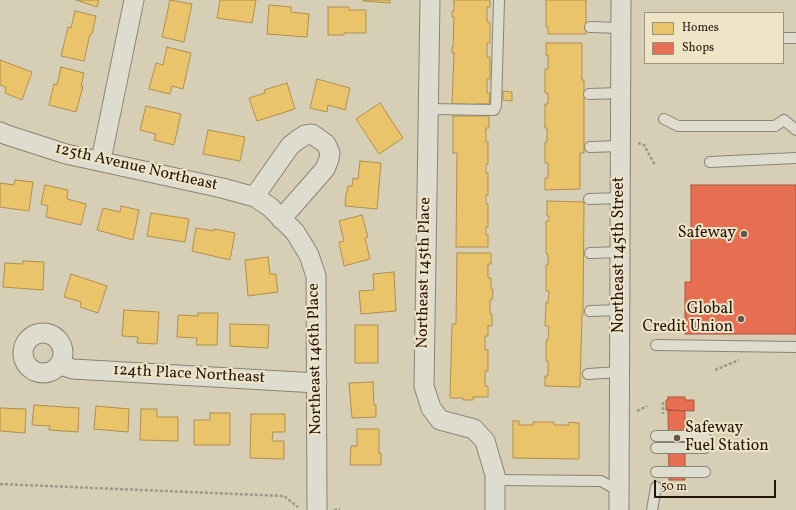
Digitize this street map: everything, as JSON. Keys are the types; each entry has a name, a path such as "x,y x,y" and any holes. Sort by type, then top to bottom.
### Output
{"street":[{"path":"101,160 134,0"},
{"name":"Northeast 145th Place","path":"430,0 424,386 431,408 440,420 474,429 485,442 495,475 495,510"},
{"name":"Northeast 145th Street","path":"619,510 621,0"},
{"name":"125th Avenue Northeast","path":"0,132 66,154 101,160 222,188 254,197 276,213"},
{"path":"254,197 290,146 296,141 305,135 312,134 326,144 330,153 325,169 276,213"},
{"name":"Northeast 146th Place","path":"276,213 295,232 309,255 316,276 317,510"},
{"name":"124th Place Northeast","path":"60,365 73,369 317,383"}],"lane":[{"path":"428,110 494,110 496,106 499,0"},
{"path":"590,27 621,28"},
{"path":"784,38 796,38"},
{"path":"589,94 621,93"},
{"path":"664,119 678,126 775,126 784,120 796,130"},
{"path":"590,147 621,141"},
{"path":"710,162 796,158"},
{"path":"589,199 620,198"},
{"path":"590,253 620,252"},
{"path":"590,311 620,310"},
{"path":"656,345 796,347"},
{"path":"588,374 620,372"},
{"path":"656,433 705,433"},
{"path":"656,451 705,451"},
{"path":"656,469 705,468"},
{"path":"495,480 601,481 619,491"},
{"path":"652,510 656,487"}],"path":[{"path":"621,141 644,145 655,165"},
{"path":"714,370 739,360"},
{"path":"663,402 663,414"},
{"path":"636,412 647,406"},
{"path":"0,484 284,496 298,506"},
{"path":"334,510 340,510"}],"building: Homes":[{"path":"76,0 99,0 97,7"},
{"path":"170,0 192,4 184,42 162,37"},
{"path":"220,0 256,0 252,23 217,18"},
{"path":"390,0 390,3 363,1"},
{"path":"454,0 490,0 490,7 487,7 487,22 490,22 490,43 487,43 487,57 490,57 490,79 487,79 487,93 490,93 489,104 475,104 475,107 465,107 465,104 452,104 454,53 452,53 452,47 454,17 452,17 452,11 454,11"},
{"path":"546,0 586,0 586,34 548,34 548,27 546,27"},
{"path":"269,5 291,7 291,12 309,14 307,37 267,34"},
{"path":"328,7 349,7 349,10 366,10 366,33 328,35"},
{"path":"75,11 96,16 84,61 61,56 68,27 71,28"},
{"path":"546,43 582,43 582,80 584,80 584,153 580,153 580,189 545,190 545,178 548,178 548,163 545,163 547,128 545,128 545,104 548,104 548,93 545,93 545,69 548,69"},
{"path":"167,47 191,53 183,89 172,86 170,94 149,89 156,63 163,65"},
{"path":"0,60 32,72 22,100 5,93 6,87 0,85"},
{"path":"61,67 84,73 81,86 83,86 76,112 49,105 54,84 57,85"},
{"path":"317,79 350,88 345,110 328,105 327,112 310,108"},
{"path":"287,83 295,109 257,121 249,98 265,93 264,90"},
{"path":"503,91 512,92 512,101 503,100"},
{"path":"380,103 403,138 379,154 356,119"},
{"path":"146,106 181,114 174,145 154,140 156,134 140,130"},
{"path":"453,116 489,116 489,128 486,128 486,142 488,142 488,164 486,164 486,173 488,173 488,195 486,195 486,204 488,204 488,227 486,227 486,235 488,235 488,247 456,247 457,153 453,153"},
{"path":"208,130 245,137 240,161 203,154"},
{"path":"360,161 381,163 377,209 345,206 348,186 352,186 353,178 358,179"},
{"path":"15,180 33,182 29,211 0,207 0,183 14,185"},
{"path":"45,185 68,190 67,199 86,204 81,225 46,217 48,206 41,204"},
{"path":"547,201 584,202 583,315 580,387 545,386 545,376 548,376 546,340 548,340 549,326 545,326 546,302 548,303 549,291 546,291 546,265 548,265 548,254 546,254 546,221 549,221 549,216 547,216"},
{"path":"121,206 139,210 133,240 97,230 103,208 120,212"},
{"path":"151,213 189,219 185,242 147,236"},
{"path":"362,215 368,237 365,238 370,259 344,266 339,242 344,241 339,221"},
{"path":"196,228 214,231 214,229 235,233 230,260 192,251"},
{"path":"457,253 491,253 491,264 488,264 488,278 491,278 491,289 493,289 492,300 490,300 492,326 488,326 488,336 485,336 485,350 488,350 488,371 485,371 485,386 488,386 488,397 473,397 473,400 450,398 452,324 456,324"},
{"path":"268,257 270,274 276,274 278,292 248,296 245,260"},
{"path":"23,261 44,262 43,290 3,287 5,263 23,264"},
{"path":"394,272 396,311 361,314 359,291 374,290 373,274"},
{"path":"71,274 107,286 98,313 80,307 81,302 64,297"},
{"path":"124,310 159,312 157,344 137,343 138,337 122,336"},
{"path":"198,313 218,313 217,345 196,345 197,338 177,337 178,315 198,316"},
{"path":"230,324 269,325 268,348 230,346"},
{"path":"355,325 378,325 378,363 355,363"},
{"path":"373,382 376,417 352,418 349,383"},
{"path":"34,405 79,408 78,432 49,430 50,426 32,425"},
{"path":"96,406 129,409 128,432 94,429"},
{"path":"0,408 26,409 25,433 0,431"},
{"path":"141,409 157,409 157,417 178,417 178,441 140,440"},
{"path":"210,413 230,413 230,445 194,445 194,420 210,420"},
{"path":"251,414 285,414 285,432 273,432 272,441 284,441 284,459 250,458"},
{"path":"513,421 519,421 519,425 533,425 533,422 554,422 554,425 569,425 569,422 579,423 579,459 513,458"},
{"path":"357,429 379,429 379,453 381,453 381,465 350,465 351,446 357,446"}],"building: Shops":[{"name":"Safeway","path":"691,185 796,185 796,334 685,334 685,282 691,282"},
{"path":"668,397 685,397 685,400 694,400 694,411 666,410 666,400 668,400"},
{"path":"668,410 685,411 685,480 669,480"}],"place":[{"name":"Safeway","path":"744,234"},
{"name":"Global Credit Union","path":"741,319"},
{"name":"Safeway Fuel Station","path":"677,438"}]}
